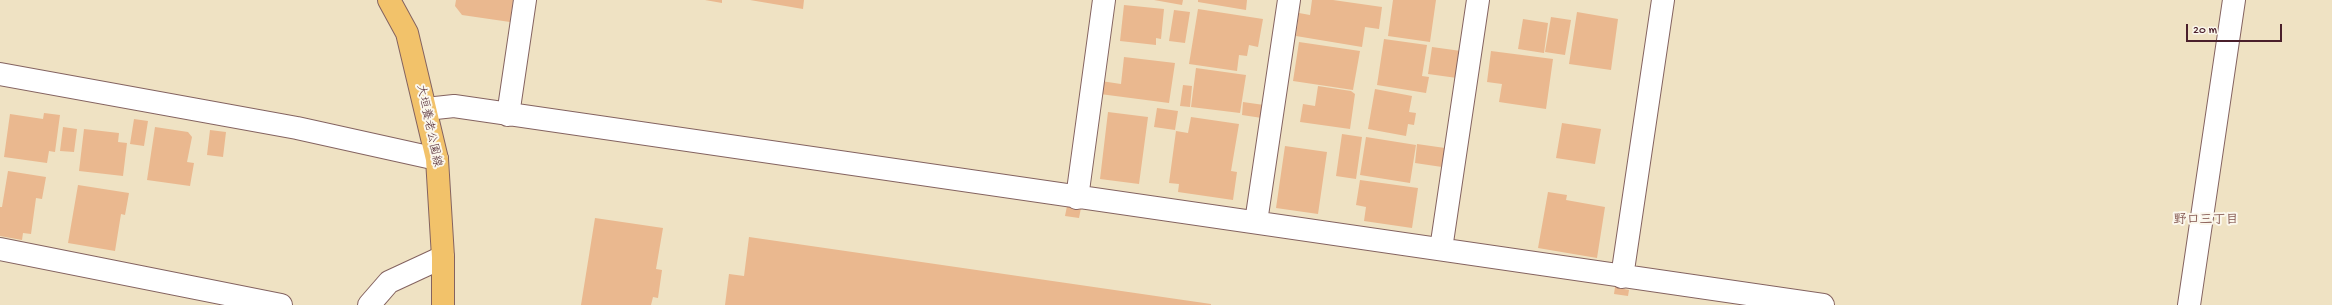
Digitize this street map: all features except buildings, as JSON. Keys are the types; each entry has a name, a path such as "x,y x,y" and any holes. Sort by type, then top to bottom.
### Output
{"main road":[{"name":"大垣養老公園線","path":"389,0 407,33 437,159 443,256 443,305"}],"street":[{"path":"508,115 525,0"},
{"path":"1077,198 1104,0"},
{"path":"1256,222 1289,0"},
{"path":"1441,250 1478,0"},
{"path":"1622,276 1663,0"},
{"path":"2189,305 2234,0"},
{"path":"0,74 297,128 437,159"},
{"path":"426,109 454,106 1077,198 1256,222 1823,305"},
{"path":"0,249 281,305"},
{"path":"369,305 389,282 443,256"}],"district":[{"name":"野口三丁目","path":"2206,221"}]}
